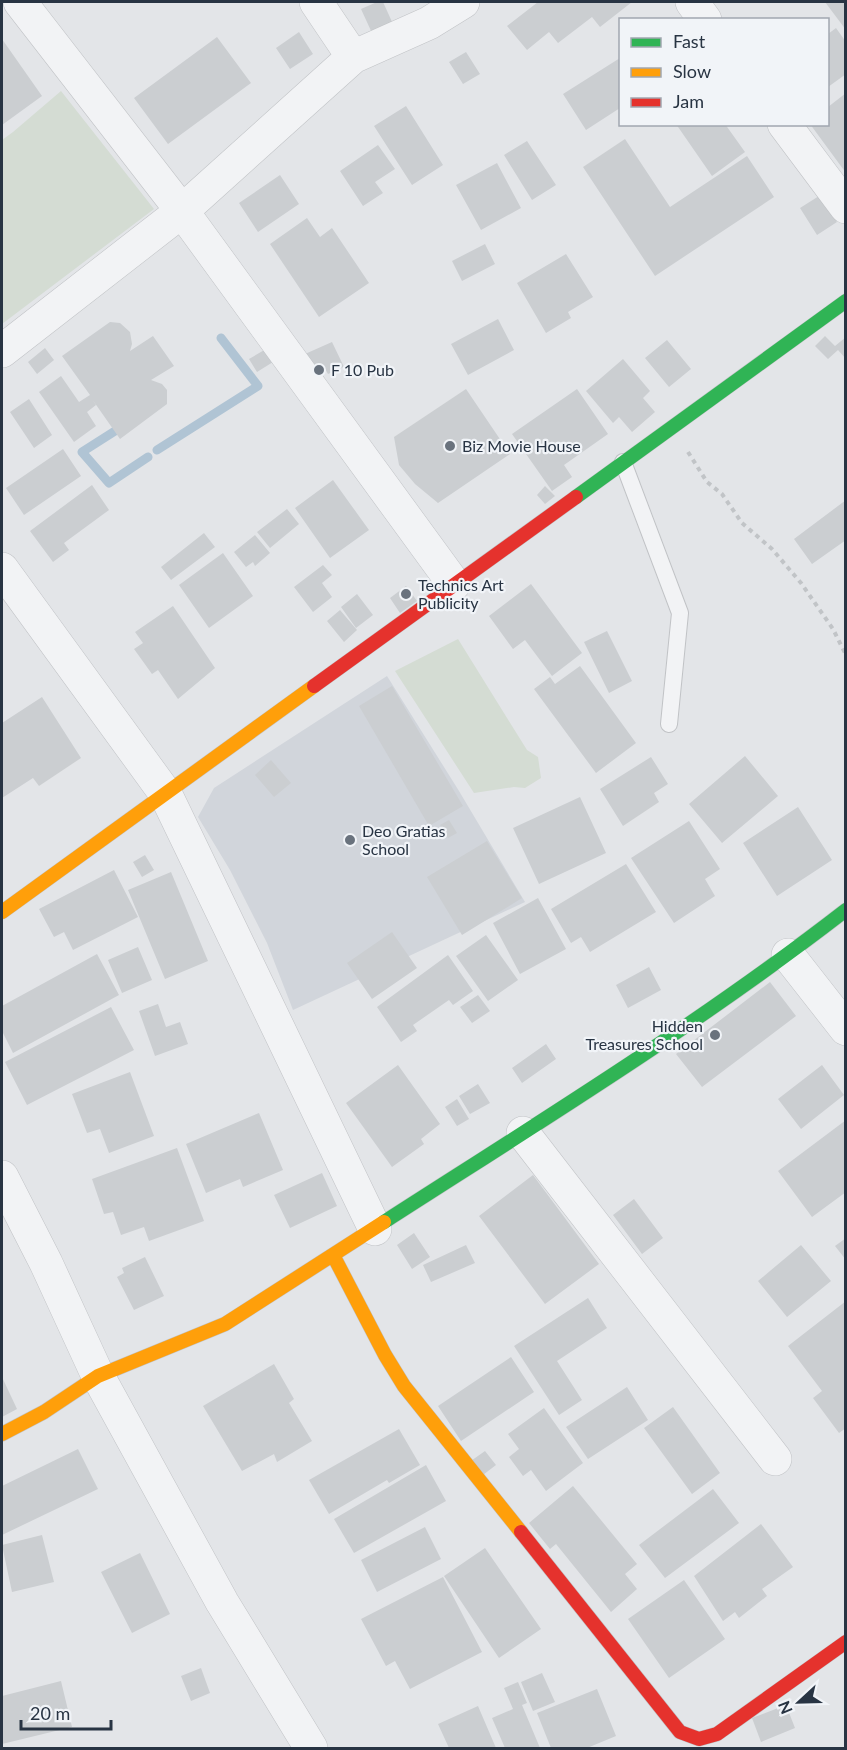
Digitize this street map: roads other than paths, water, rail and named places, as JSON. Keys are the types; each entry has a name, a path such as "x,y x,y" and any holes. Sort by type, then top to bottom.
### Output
{"street":[{"path":"20,2 182,211 454,584"},
{"path":"316,2 353,57"},
{"path":"2,351 182,211 353,57 429,23 463,2"},
{"path":"692,2 704,18"},
{"path":"785,126 846,207"},
{"path":"2,912 846,301"},
{"path":"2,569 165,793 375,1229"},
{"path":"2,1434 44,1412 98,1376 225,1324 672,1037 788,955 846,910"},
{"path":"788,955 846,1029"},
{"path":"523,1133 775,1459"},
{"path":"2,1177 46,1263 98,1376 222,1602 311,1749"},
{"path":"333,1255 404,1386 680,1732 699,1739 717,1734 846,1642"}],"lane":[{"path":"623,462 680,613 669,724"}],"waterway":[{"path":"157,450 258,386 221,338"},
{"path":"115,431 82,452 109,483 148,457"}],"place":[{"name":"F 10 Pub","path":"319,370"},
{"name":"Biz Movie House","path":"450,446"},
{"name":"Technics Art Publicity","path":"406,594"},
{"name":"Deo Gratias School","path":"350,840"},
{"name":"Hidden Treasures School","path":"715,1035"}]}
